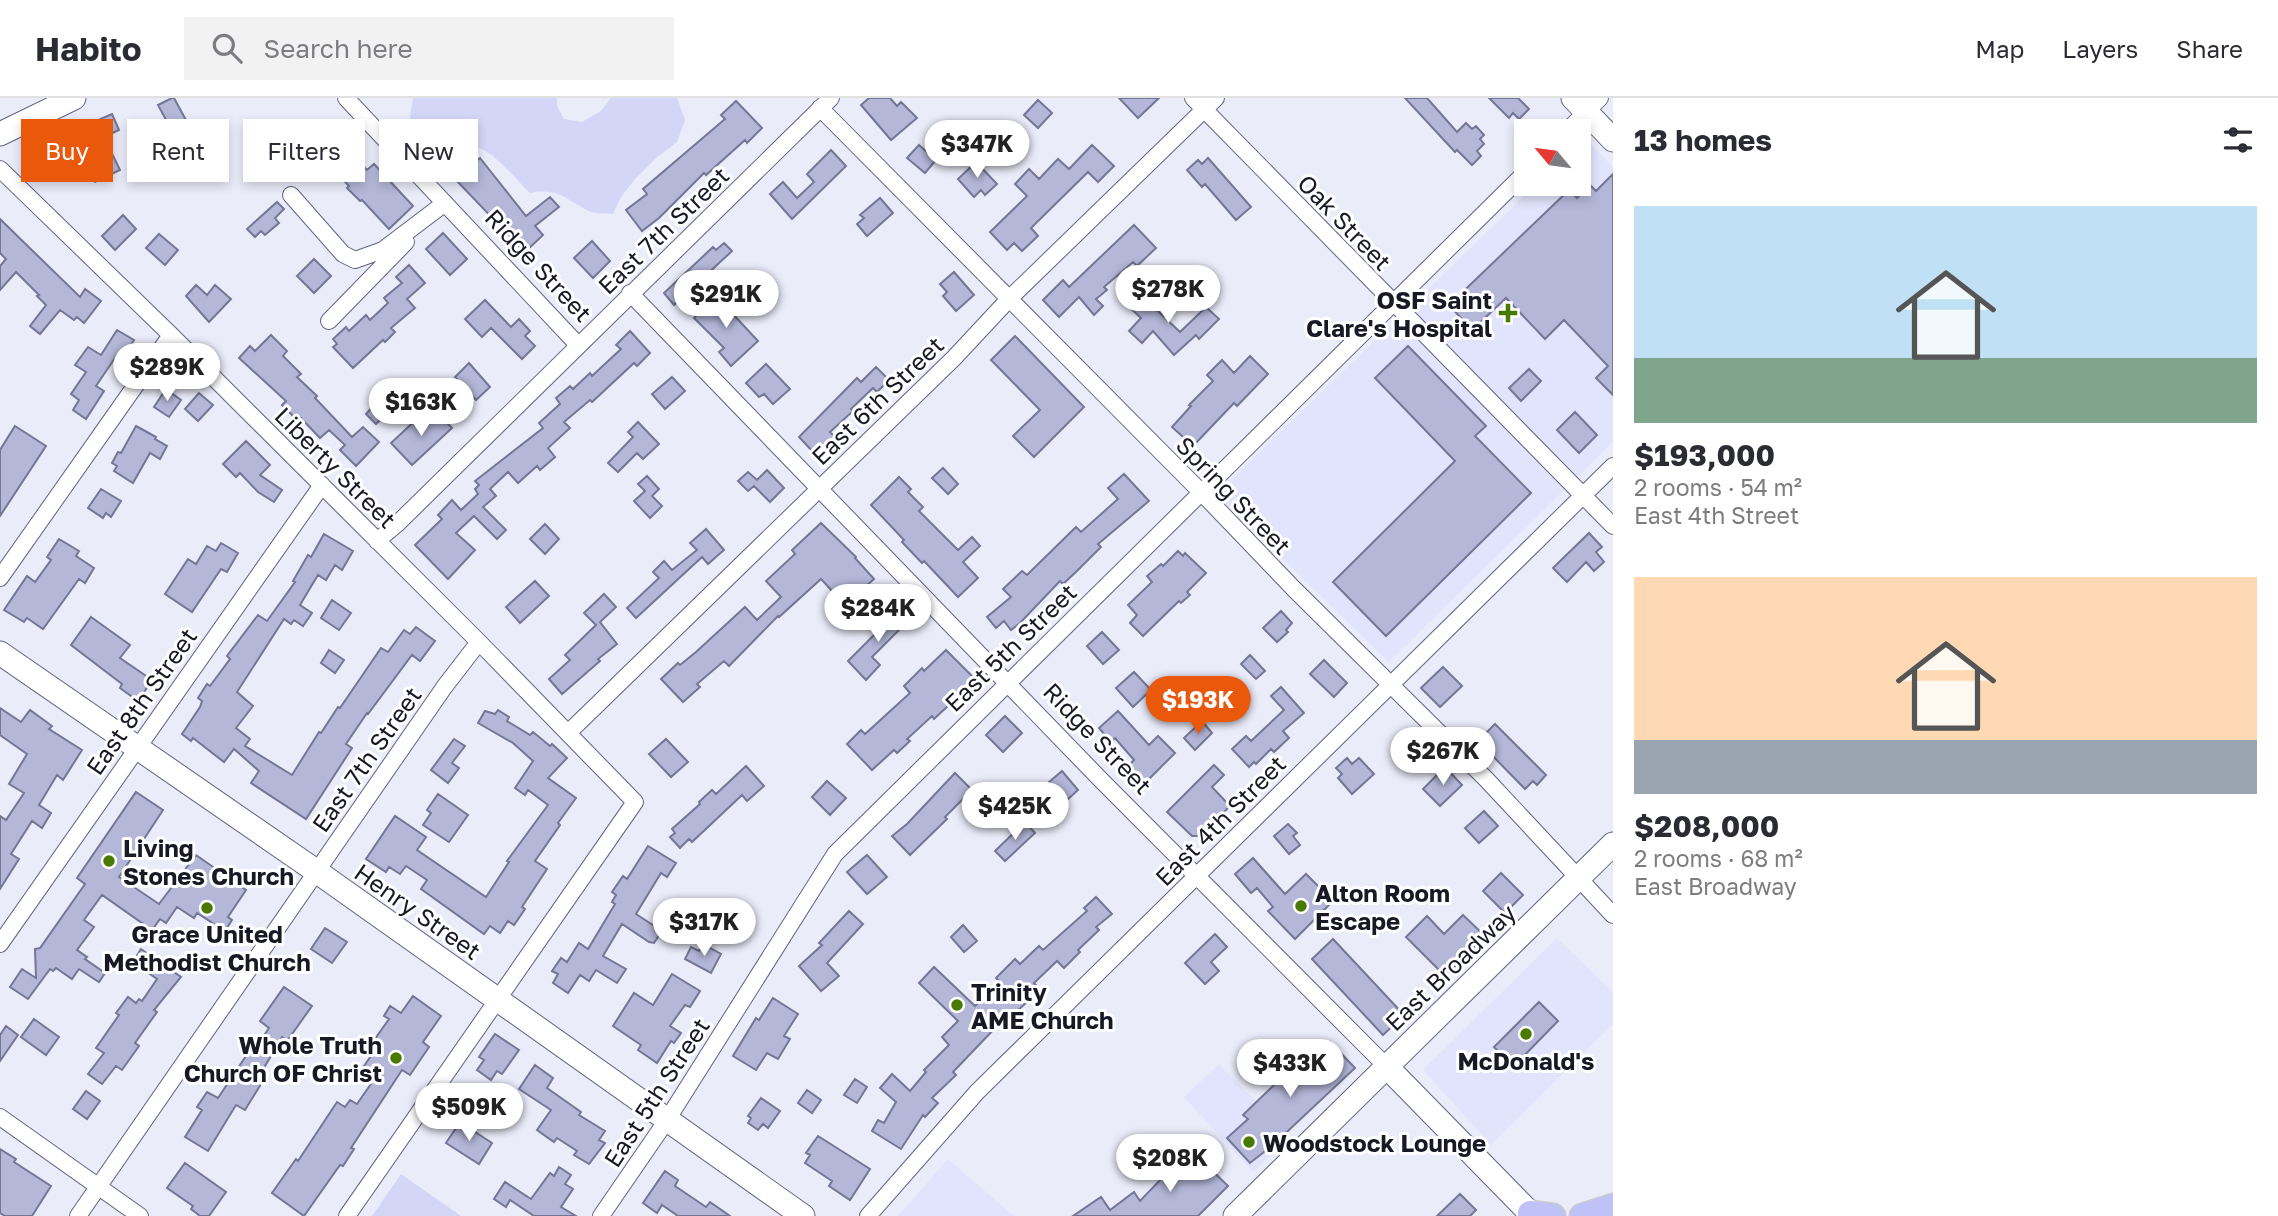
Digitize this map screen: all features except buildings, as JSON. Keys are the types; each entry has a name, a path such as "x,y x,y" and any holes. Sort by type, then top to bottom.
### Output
{"main road":[{"path":"1583,1216 1613,1206"}],"street":[{"path":"0,134 74,98"},
{"name":"Ridge Street","path":"346,98 578,345"},
{"name":"East 7th Street","path":"377,541 827,101"},
{"name":"Spring Street","path":"827,101 1009,299 1294,589 1486,779 1613,915"},
{"name":"East 6th Street","path":"568,733 954,358 1204,102"},
{"name":"Oak Street","path":"1204,102 1394,303 1613,526"},
{"path":"1576,119 1587,103 1613,139"},
{"name":"Liberty Street","path":"0,169 172,335 635,802 498,999"},
{"name":"East 5th Street","path":"601,1216 667,1120 835,854 1514,184"},
{"path":"291,195 329,240 343,254 355,260 383,250 445,203"},
{"path":"328,321 445,203"},
{"name":"Ridge Street","path":"630,293 818,490 1386,1066 1537,1215"},
{"path":"0,578 172,335"},
{"name":"East 4th Street","path":"868,1216 976,1092 1613,466"},
{"name":"East 8th Street","path":"0,944 321,485"},
{"name":"East 7th Street","path":"78,1216 445,686 479,642"},
{"name":"Henry Street","path":"0,653 138,746 803,1216"},
{"name":"East Broadway","path":"1235,1216 1613,844"},
{"path":"347,1216 498,999"},
{"path":"0,1117 140,1216"}],"shaded area":[{"path":"413,98 557,98 557,106 564,119 582,122 601,111 611,98 677,98 685,120 677,142 635,179 621,197 613,214 591,212 556,193 530,193 500,162 478,148 478,119 410,117"},
{"name":"OSF Saint Clare's Hospital","path":"1591,144 1613,167 1613,442 1389,662 1216,494 1525,196 1591,196"},
{"path":"1557,938 1613,992 1613,1024 1491,1145 1423,1070"},
{"path":"1219,1064 1291,1136 1253,1172 1184,1097"},
{"path":"948,1159 1014,1216 898,1216"},
{"path":"401,1174 461,1216 372,1216"}],"place":[{"name":"OSF Saint Clare's Hospital","path":"1508,313"},
{"name":"Living Stones Church","path":"109,861"},
{"name":"Alton Room Escape","path":"1301,906"},
{"name":"Grace United Methodist Church","path":"207,908"},
{"name":"Trinity AME Church","path":"957,1005"},
{"name":"McDonald's","path":"1526,1034"},
{"name":"Whole Truth Church OF Christ","path":"396,1058"},
{"name":"Woodstock Lounge","path":"1249,1142"}]}
